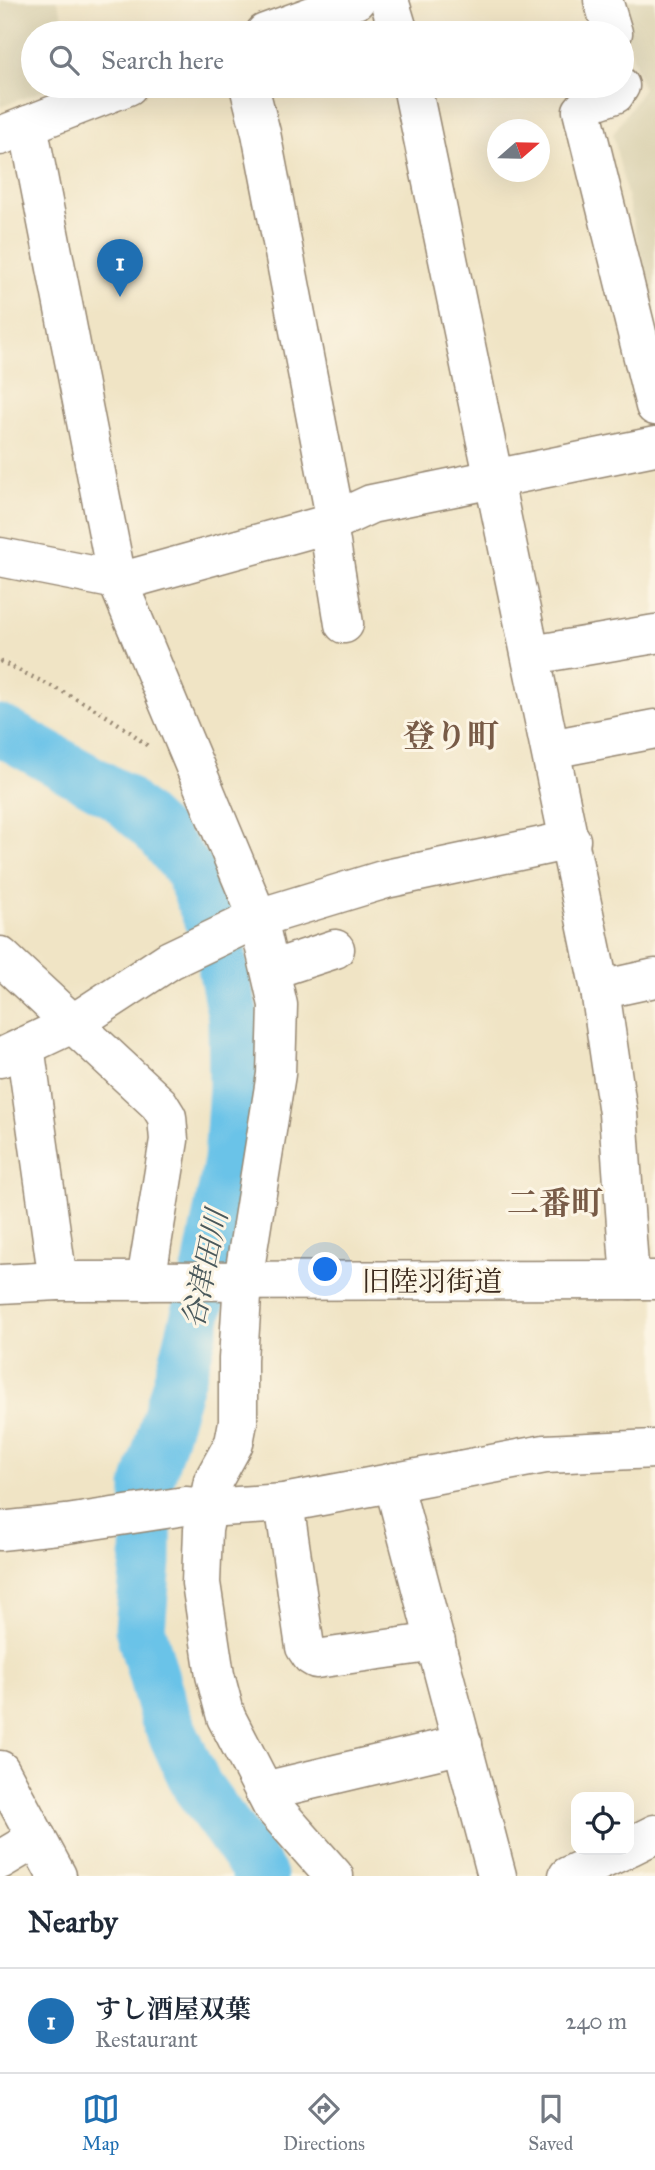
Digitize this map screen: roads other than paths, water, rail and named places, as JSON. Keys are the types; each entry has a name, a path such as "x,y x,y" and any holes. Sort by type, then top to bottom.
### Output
{"street":[{"path":"298,21 356,0"},
{"path":"389,0 395,21"},
{"path":"603,0 609,21"},
{"path":"97,98 14,130 117,580 258,918 278,1005 276,1074 235,1281 238,1422 234,1443 196,1507"},
{"path":"252,98 334,512 328,524 344,624"},
{"path":"415,98 571,840 600,990 643,1280"},
{"path":"603,98 589,103 582,111 655,406"},
{"path":"0,557 117,580 137,577 328,524 371,504 655,446"},
{"path":"532,655 655,634"},
{"path":"551,749 655,729"},
{"path":"58,1280 13,1052 74,1023 170,960 258,918 386,879 571,840"},
{"path":"271,970 335,949"},
{"path":"0,956 159,1104 167,1117 169,1140 153,1281"},
{"path":"600,990 655,978"},
{"name":"旧陸羽街道","path":"0,1284 58,1280 643,1280"},
{"path":"0,1531 196,1507 284,1503 545,1454 655,1449"},
{"path":"393,1482 497,1876"},
{"path":"284,1503 305,1647 311,1656 316,1659 436,1642"},
{"path":"196,1507 203,1530 201,1583 215,1675 226,1717 272,1805 334,1876"},
{"path":"264,1791 463,1744"},
{"path":"0,1770 57,1876"},
{"path":"634,1844 655,1833"},
{"path":"0,1860 37,1838"},
{"path":"568,1876 612,1855"}],"waterway":[{"name":"谷津田川","path":"0,730 120,797 160,834 189,870 218,942 233,1017 234,1086 229,1161 208,1267 187,1352 147,1486 146,1562 140,1628 164,1714 197,1786 262,1876"}],"place":[{"name":"すし酒屋双葉","path":"120,297"}],"district":[{"name":"登り町","path":"451,736"},
{"name":"二番町","path":"555,1203"}]}
